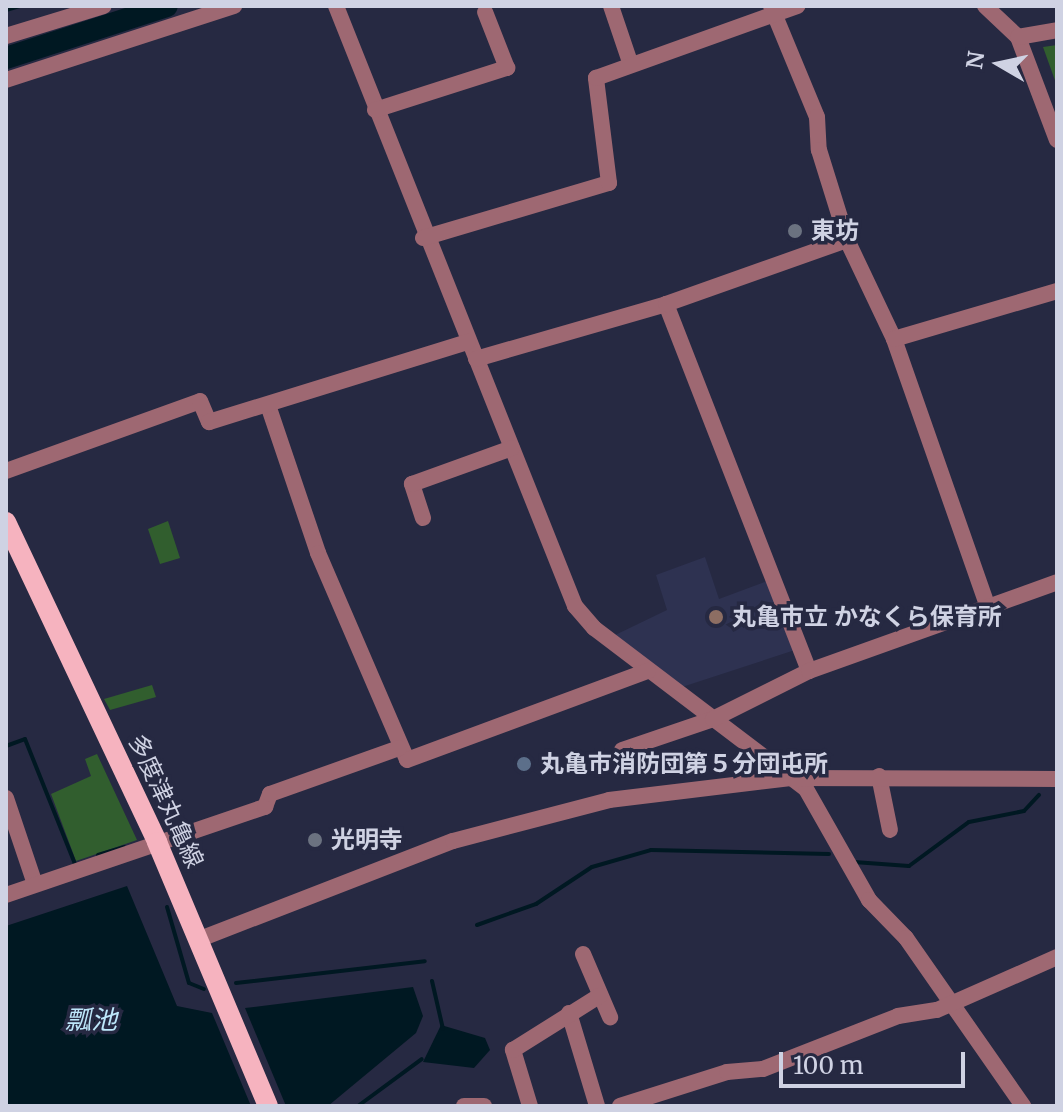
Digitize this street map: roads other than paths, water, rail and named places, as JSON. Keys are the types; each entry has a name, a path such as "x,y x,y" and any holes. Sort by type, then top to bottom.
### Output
{"main road":[{"name":"多度津丸亀線","path":"6,522 157,842 268,1106"}],"street":[{"path":"6,36 104,6"},
{"path":"6,80 234,6"},
{"path":"336,6 423,238 476,359 575,606 648,671 792,777 869,900 906,938 1023,1106"},
{"path":"611,6 631,65"},
{"path":"423,238 609,183 596,78 773,10 797,6"},
{"path":"985,6 1018,37 1057,140"},
{"path":"773,10 817,117 819,150 847,240 894,339 988,607"},
{"path":"375,110 507,68 485,12"},
{"path":"1018,37 1057,30"},
{"path":"476,359 666,304 847,240"},
{"path":"894,339 1057,291"},
{"path":"666,304 809,671"},
{"path":"6,471 200,401 209,422 269,408 468,342"},
{"path":"269,408 318,553 399,748 414,760 648,671"},
{"path":"423,518 412,484 512,448"},
{"path":"622,750 713,719 809,671 1057,582"},
{"path":"6,895 265,807 270,794 399,748"},
{"path":"879,776 890,830"},
{"path":"200,939 425,851 533,817 651,793 792,777 1056,777"},
{"path":"6,798 9,818 35,884"},
{"path":"583,954 610,1017"},
{"path":"620,1106 727,1072 763,1069 866,1027 951,1004 1057,957"},
{"path":"530,1106 513,1050 599,996"},
{"path":"569,1013 597,1106"},
{"path":"464,1106 484,1106"}],"water":[{"name":"瓢池","path":"127,886 177,1006 212,1013 251,1106 6,1106 6,926"},
{"path":"413,987 423,1016 416,1033 328,1106 286,1106 245,1008"},
{"path":"441,1025 485,1038 490,1050 474,1068 423,1062"}],"waterway":[{"path":"6,10 20,6"},
{"path":"6,58 167,6"},
{"path":"6,746 25,739 75,864"},
{"path":"854,862 909,866 969,822 1024,811 1039,795"},
{"path":"98,855 124,847"},
{"path":"477,925 536,904 592,867 651,850 829,854"},
{"path":"167,907 189,983 204,989"},
{"path":"236,983 425,961"},
{"path":"432,981 443,1029"},
{"path":"358,1106 422,1059"}],"place":[{"name":"東坊","path":"795,231"},
{"name":"丸亀市立 かなくら保育所","path":"716,617"},
{"name":"丸亀市消防団第５分団屯所","path":"524,764"},
{"name":"光明寺","path":"315,840"}]}
